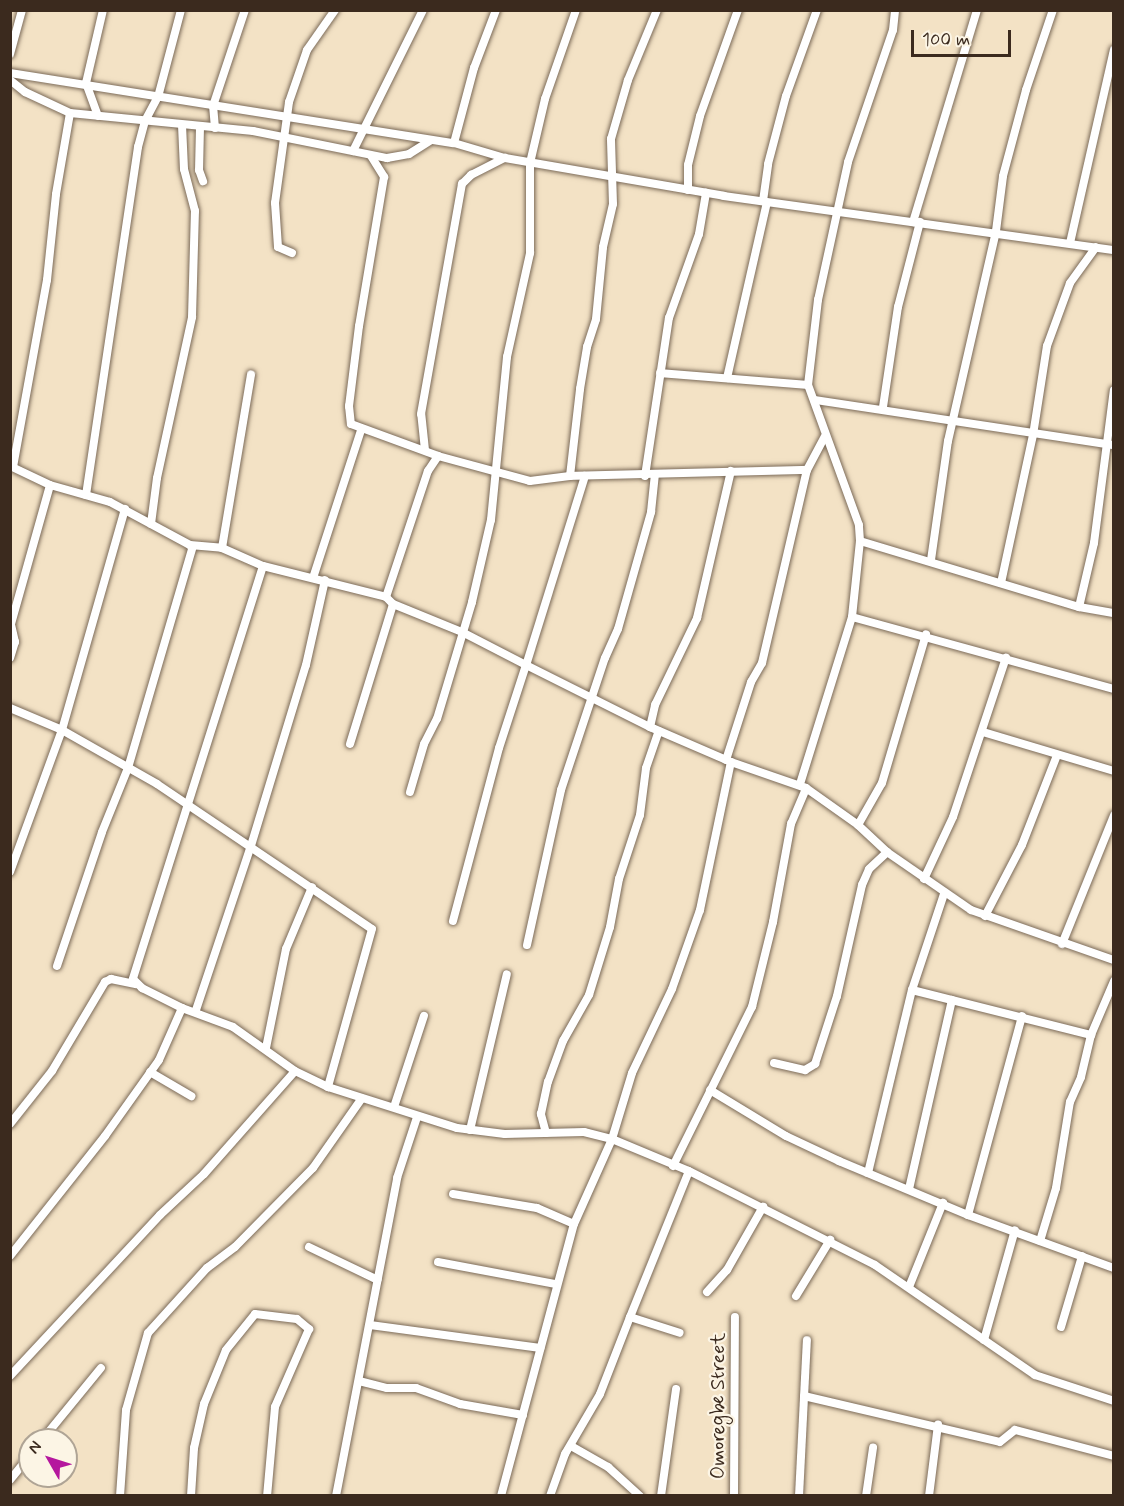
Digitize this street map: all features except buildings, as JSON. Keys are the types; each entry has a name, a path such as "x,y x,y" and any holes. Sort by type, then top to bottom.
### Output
{"street":[{"path":"10,54 22,10"},
{"path":"98,116 86,83 103,10"},
{"path":"86,495 145,121 158,97 181,10"},
{"path":"215,128 213,106 245,10"},
{"path":"292,253 278,247 277,242 276,177 286,136 286,119 307,50 335,10"},
{"path":"353,151 423,10"},
{"path":"454,143 474,68 496,10"},
{"path":"410,792 424,744 437,719 491,520 507,357 530,253 530,163 545,99 576,10"},
{"path":"570,476 585,358 597,319 603,247 613,204 610,177 611,140 619,110 657,10"},
{"path":"688,190 688,165 700,116 738,10"},
{"path":"727,378 765,202 768,164 786,96 817,10"},
{"path":"501,1496 556,1284 574,1224 612,1139 632,1073 672,989 700,910 729,761 751,682 762,663 807,470 825,436 824,421 808,385 818,300 851,151 893,30 895,10"},
{"path":"884,407 898,307 917,222 977,10"},
{"path":"931,560 954,418 996,231 1009,155 1053,10"},
{"path":"1070,243 1113,50"},
{"path":"10,73 86,83 286,119 363,128 454,143 530,163 706,193 837,212 996,231 1113,250"},
{"path":"10,80 25,92 70,113 286,136 371,156 399,157 431,140"},
{"path":"70,113 56,194 47,280 12,466 50,485 125,509 193,546 222,548 263,566 386,597 393,604 462,632 650,727 729,761 803,786 858,825 887,852 944,894 985,916 1113,960"},
{"path":"151,524 157,478 192,317 196,221 184,169 182,125"},
{"path":"200,127 199,170 203,181"},
{"path":"371,156 384,177 349,406 351,424 361,430 438,456 530,481 570,476 645,476 731,471 807,470"},
{"path":"425,450 421,414 462,184 471,175 505,158"},
{"path":"645,476 672,305 699,234 706,193"},
{"path":"1001,583 1033,435 1047,346 1058,311 1070,284 1096,247"},
{"path":"660,373 808,385"},
{"path":"222,548 250,374"},
{"path":"1079,607 1094,543 1110,444 1113,390"},
{"path":"815,400 833,405 884,407 954,418 1033,435 1110,444"},
{"path":"824,421 833,405"},
{"path":"314,578 361,430"},
{"path":"673,1166 752,1007 773,922 791,824 852,617 860,542 859,525 831,442 825,436"},
{"path":"386,597 428,471 438,456"},
{"path":"650,727 655,705 697,618 731,471"},
{"path":"527,945 561,790 594,698 651,512 655,475"},
{"path":"453,921 499,748 585,476"},
{"path":"10,658 15,642 11,624 50,485"},
{"path":"10,872 62,730 125,509"},
{"path":"860,542 931,560 1079,607 1113,613"},
{"path":"57,966 102,832 128,768 193,546"},
{"path":"135,984 134,965 190,806 263,566"},
{"path":"196,1010 250,849 306,665 325,580"},
{"path":"350,744 393,604"},
{"path":"852,617 926,634 1113,689"},
{"path":"858,825 882,783 926,634"},
{"path":"924,879 953,817 1006,658"},
{"path":"10,708 62,730 128,768 190,806 250,849 372,929 328,1087"},
{"path":"546,1133 542,1114 548,1082 563,1041 589,995 610,927 619,879 640,815 646,768 659,731"},
{"path":"983,732 1113,771"},
{"path":"985,916 1022,845 1057,755"},
{"path":"1062,944 1113,815"},
{"path":"774,1063 805,1070 815,1064 837,996 862,885 869,869 887,852"},
{"path":"266,1048 286,950 312,888"},
{"path":"868,1173 912,990 944,894"},
{"path":"470,1130 507,974"},
{"path":"1040,1241 1056,1188 1070,1102 1081,1077 1090,1035 1113,981"},
{"path":"10,1124 52,1071 105,982 135,984 182,1008 196,1010 233,1027 266,1048 295,1071 328,1087 394,1107 417,1117 470,1130 589,1132 612,1139 689,1171 830,1240 909,1287 1035,1375 1113,1401"},
{"path":"912,990 1090,1035"},
{"path":"909,1189 952,1000"},
{"path":"10,1256 166,1049 182,1008"},
{"path":"394,1107 424,1016"},
{"path":"968,1215 1022,1016"},
{"path":"10,1376 160,1215 204,1173 295,1071"},
{"path":"150,1072 191,1096"},
{"path":"710,1090 786,1136 868,1173 968,1215 1015,1230 1113,1268"},
{"path":"120,1496 126,1410 148,1333 207,1268 235,1247 313,1168 362,1098"},
{"path":"336,1496 397,1178 417,1117"},
{"path":"550,1496 571,1446 600,1394 689,1171"},
{"path":"453,1194 537,1208 574,1224"},
{"path":"909,1287 943,1203"},
{"path":"706,1292 727,1270 763,1207"},
{"path":"984,1340 1015,1230"},
{"path":"796,1296 830,1240"},
{"path":"309,1247 378,1280"},
{"path":"1061,1327 1082,1256"},
{"path":"438,1262 556,1284"},
{"path":"191,1496 194,1448 204,1404 226,1350 255,1314 297,1319 309,1329 275,1407 267,1496"},
{"path":"630,1317 660,1330 680,1333"},
{"name":"Omoregbe Street","path":"734,1496 735,1317"},
{"path":"370,1325 540,1348"},
{"path":"799,1496 807,1340"},
{"path":"52,1428 101,1368"},
{"path":"359,1381 387,1388 416,1388 460,1404 523,1415"},
{"path":"661,1496 676,1389"},
{"path":"804,1396 938,1425 1002,1442 1008,1432 1015,1430 1113,1456"},
{"path":"929,1496 938,1425"},
{"path":"571,1446 608,1467 640,1496"},
{"path":"866,1496 873,1449"}]}
